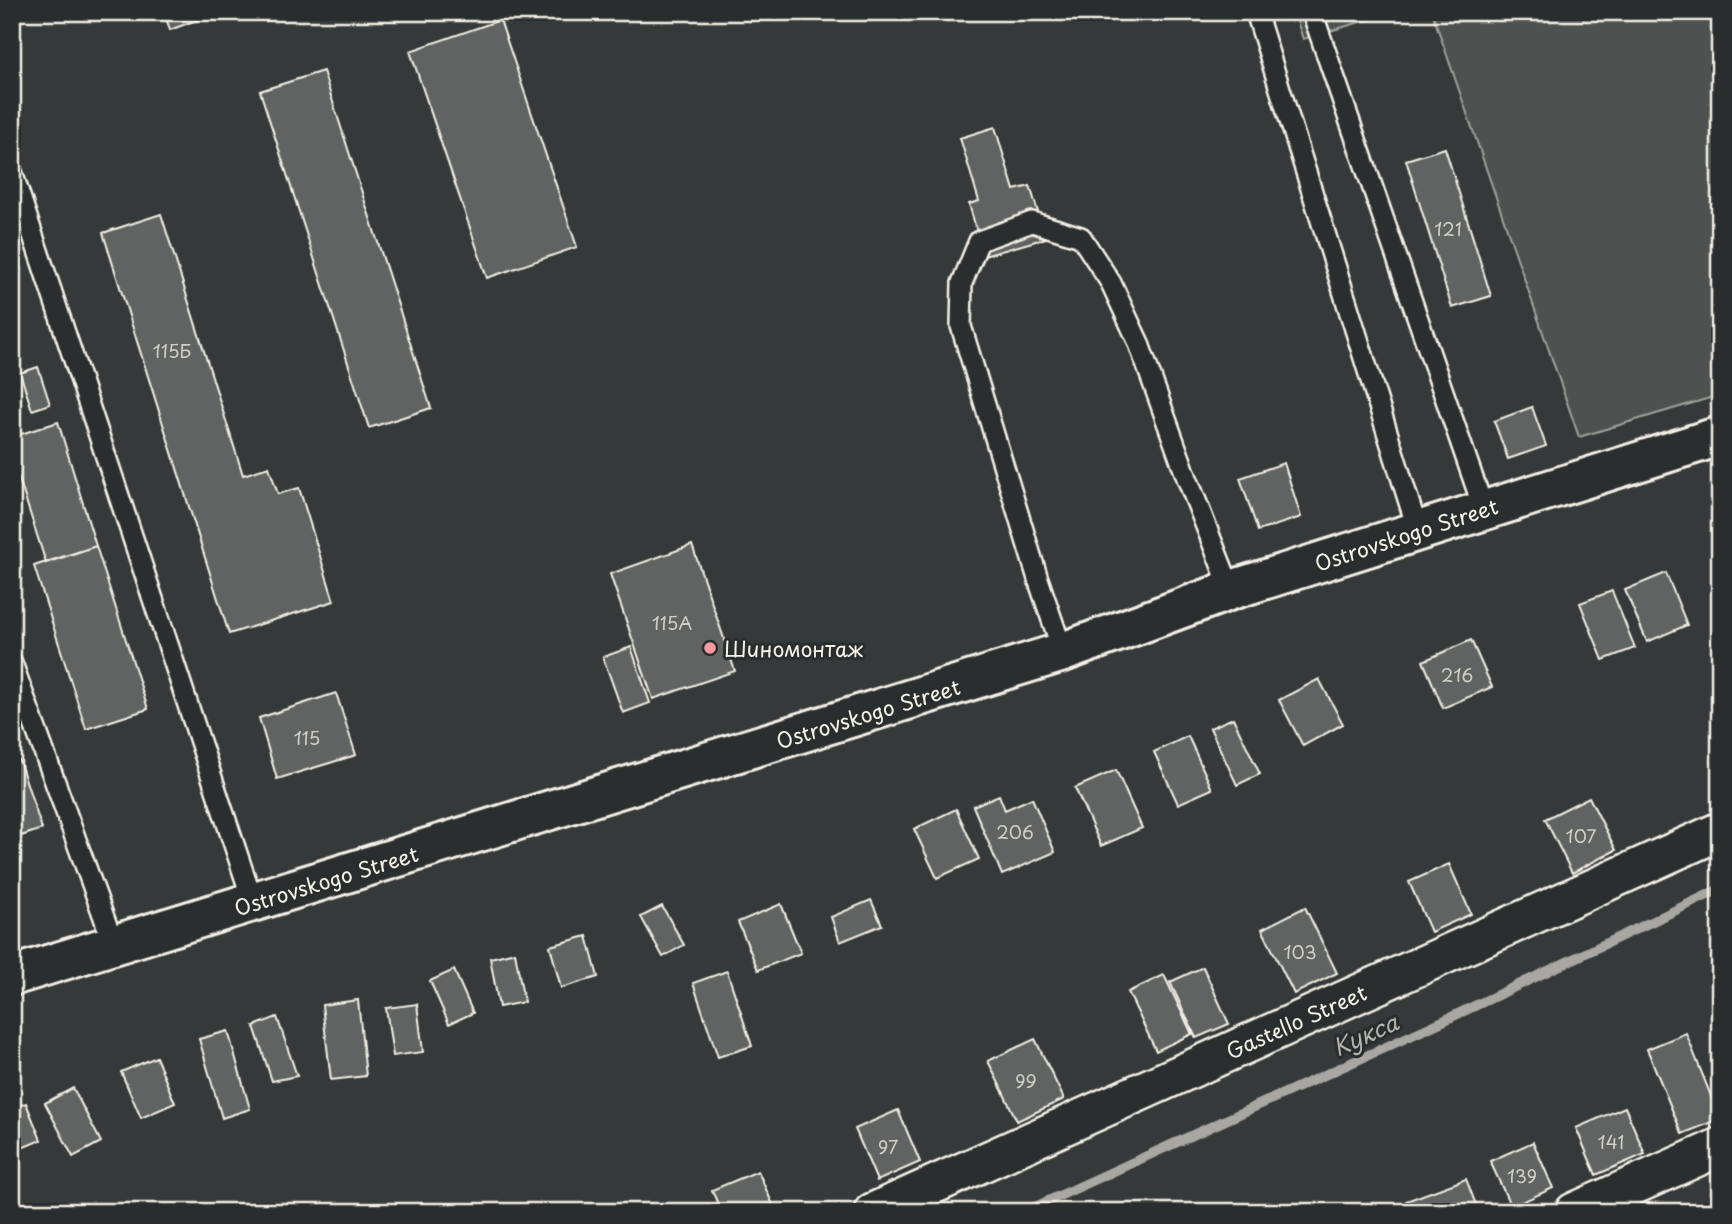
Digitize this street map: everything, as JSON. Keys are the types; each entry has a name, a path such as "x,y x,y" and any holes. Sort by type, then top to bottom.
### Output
{"street":[{"name":"Ostrovskogo Street","path":"12,976 1063,652 1231,590 1720,436"},
{"name":"Gastello Street","path":"873,1212 1720,831"},
{"path":"1574,1212 1720,1147"}],"lane":[{"path":"1256,12 1418,531"},
{"path":"1312,12 1484,510"},
{"path":"12,172 253,902"},
{"path":"1063,652 961,326 962,283 979,241 1032,222 1081,237 1111,283 1138,341 1231,590"},
{"path":"12,663 114,945"}],"shaded area":[{"path":"1294,12 1394,12 1303,39"},
{"path":"1432,12 1720,12 1720,395 1579,437"}],"building":[{"path":"164,12 218,12 170,30"},
{"path":"500,20 577,247 487,278 410,51"},
{"path":"323,71 431,408 369,428 260,91"},
{"path":"995,127 1014,190 1030,186 1046,238 984,256 969,204 979,201 960,138"},
{"path":"1445,148 1491,296 1452,308 1406,160"},
{"path":"161,214 243,475 269,467 278,494 299,488 334,601 229,634 103,233"},
{"path":"38,367 50,404 32,410 20,373"},
{"path":"1532,407 1546,446 1508,459 1494,421"},
{"path":"58,422 96,546 46,563 12,457 12,437"},
{"path":"1284,463 1301,517 1258,531 1240,478"},
{"path":"692,545 735,671 653,699 610,574"},
{"path":"96,546 148,709 86,729 34,566"},
{"path":"1666,573 1687,625 1647,642 1625,590"},
{"path":"1612,591 1635,648 1603,660 1580,603"},
{"path":"1471,640 1492,687 1443,708 1423,661"},
{"path":"631,647 650,703 623,713 603,657"},
{"path":"1319,679 1343,724 1303,746 1279,700"},
{"path":"336,693 356,755 277,779 259,718"},
{"path":"1233,718 1260,774 1237,785 1210,728"},
{"path":"1188,736 1212,789 1178,804 1154,752"},
{"path":"19,760 42,829 12,839 12,762"},
{"path":"1116,770 1142,828 1101,846 1075,788"},
{"path":"999,795 1005,810 1032,798 1055,852 1002,875 973,806"},
{"path":"1589,797 1616,850 1572,873 1545,819"},
{"path":"956,809 979,859 937,878 914,829"},
{"path":"1449,864 1471,914 1431,932 1409,882"},
{"path":"871,900 882,925 840,942 831,917"},
{"path":"781,904 801,953 758,970 738,922"},
{"path":"662,906 684,945 663,957 641,917"},
{"path":"1305,907 1337,973 1294,994 1262,929"},
{"path":"587,936 598,977 561,988 550,946"},
{"path":"515,952 524,1002 499,1007 490,958"},
{"path":"1203,967 1229,1024 1196,1038 1170,982"},
{"path":"454,970 473,1013 449,1024 430,981"},
{"path":"727,971 752,1046 718,1057 693,983"},
{"path":"1164,975 1192,1034 1156,1051 1128,992"},
{"path":"358,1000 366,1076 331,1080 322,1005"},
{"path":"417,1004 423,1052 393,1056 386,1008"},
{"path":"277,1017 297,1076 272,1081 254,1026"},
{"path":"228,1031 250,1109 222,1118 199,1039"},
{"path":"1686,1033 1720,1119 1682,1134 1647,1049"},
{"path":"1035,1039 1064,1099 1017,1121 988,1061"},
{"path":"156,1057 175,1103 141,1118 121,1072"},
{"path":"73,1088 101,1142 73,1157 45,1103"},
{"path":"26,1103 41,1140 12,1152 12,1108"},
{"path":"1625,1107 1645,1154 1596,1175 1576,1128"},
{"path":"898,1110 920,1162 877,1181 855,1129"},
{"path":"1533,1142 1553,1188 1511,1207 1490,1161"},
{"path":"758,1171 776,1212 721,1212 712,1190"},
{"path":"1466,1179 1476,1205 1458,1212 1410,1212 1406,1201"}],"waterway":[{"name":"Кукса","path":"1024,1212 1443,1021 1720,889"}],"place":[{"name":"Шиномонтаж","path":"710,648"}]}
